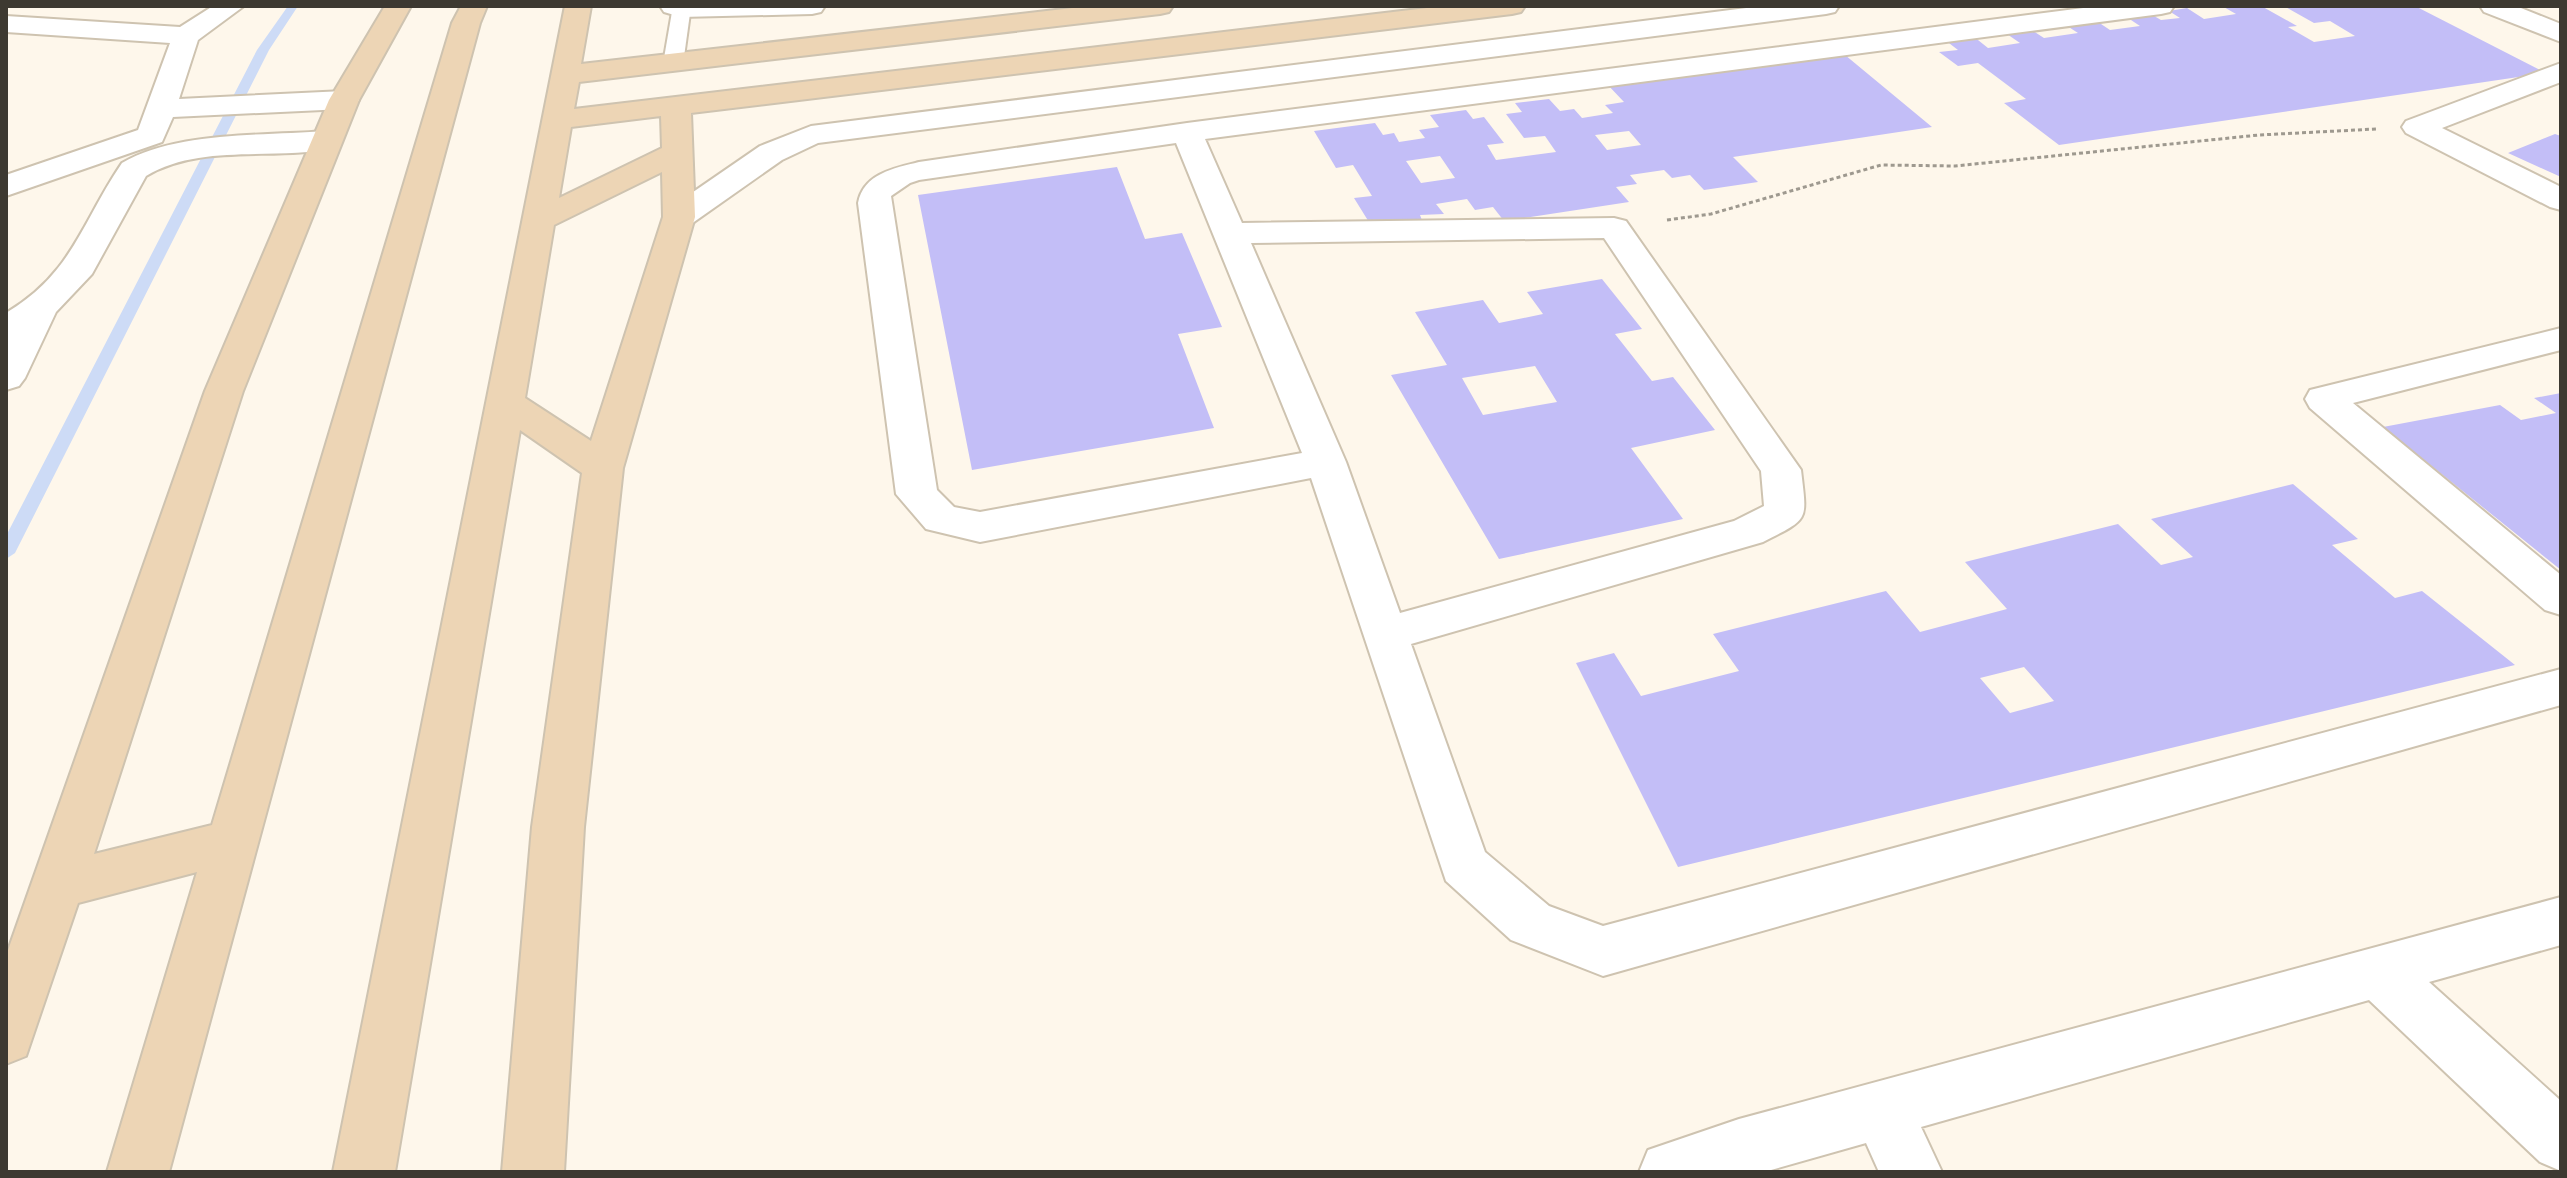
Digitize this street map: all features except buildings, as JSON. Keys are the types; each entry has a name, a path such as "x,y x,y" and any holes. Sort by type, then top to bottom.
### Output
{"street":[{"path":"6,329 40,308 75,274 151,137 186,36 231,6"},
{"path":"6,1037 224,391 344,100 398,6"},
{"path":"138,1172 466,23 474,6"},
{"path":"364,1172 578,6"},
{"path":"679,7 812,6"},
{"path":"557,120 674,84 1160,6"},
{"path":"565,75 674,84 1162,48 1512,6"},
{"path":"679,217 771,153 811,135 1826,6"},
{"path":"1326,462 980,527 941,519 917,494 874,203 876,192 899,176 919,171 1187,132 2161,6"},
{"path":"2493,6 2561,34"},
{"path":"6,24 186,36"},
{"path":"1162,48 1178,87"},
{"path":"2417,127 2561,72"},
{"path":"533,1172 558,827 603,468 679,217 674,84"},
{"path":"6,186 151,137 198,108 344,100"},
{"path":"2417,127 2561,200"},
{"path":"1187,132 1326,462 1464,865 1530,923 1603,951 2561,687"},
{"path":"151,137 185,153 327,140"},
{"path":"539,220 677,152"},
{"path":"1230,233 1614,228 1781,470 1785,513 1748,532 1386,634"},
{"path":"6,378 40,308"},
{"path":"2561,339 2324,399 2561,599"},
{"path":"506,403 603,468"},
{"path":"59,885 233,841"},
{"path":"1670,1172 1744,1160 1881,1110 2561,921"},
{"path":"2377,971 2561,1141"},
{"path":"1881,1110 1911,1172"}],"lane":[{"path":"674,84 679,7"}],"path":[{"path":"1614,228 1711,214 1881,165 1955,166 2259,135 2417,127"}],"waterway":[{"path":"6,553 263,50 293,6"}]}
